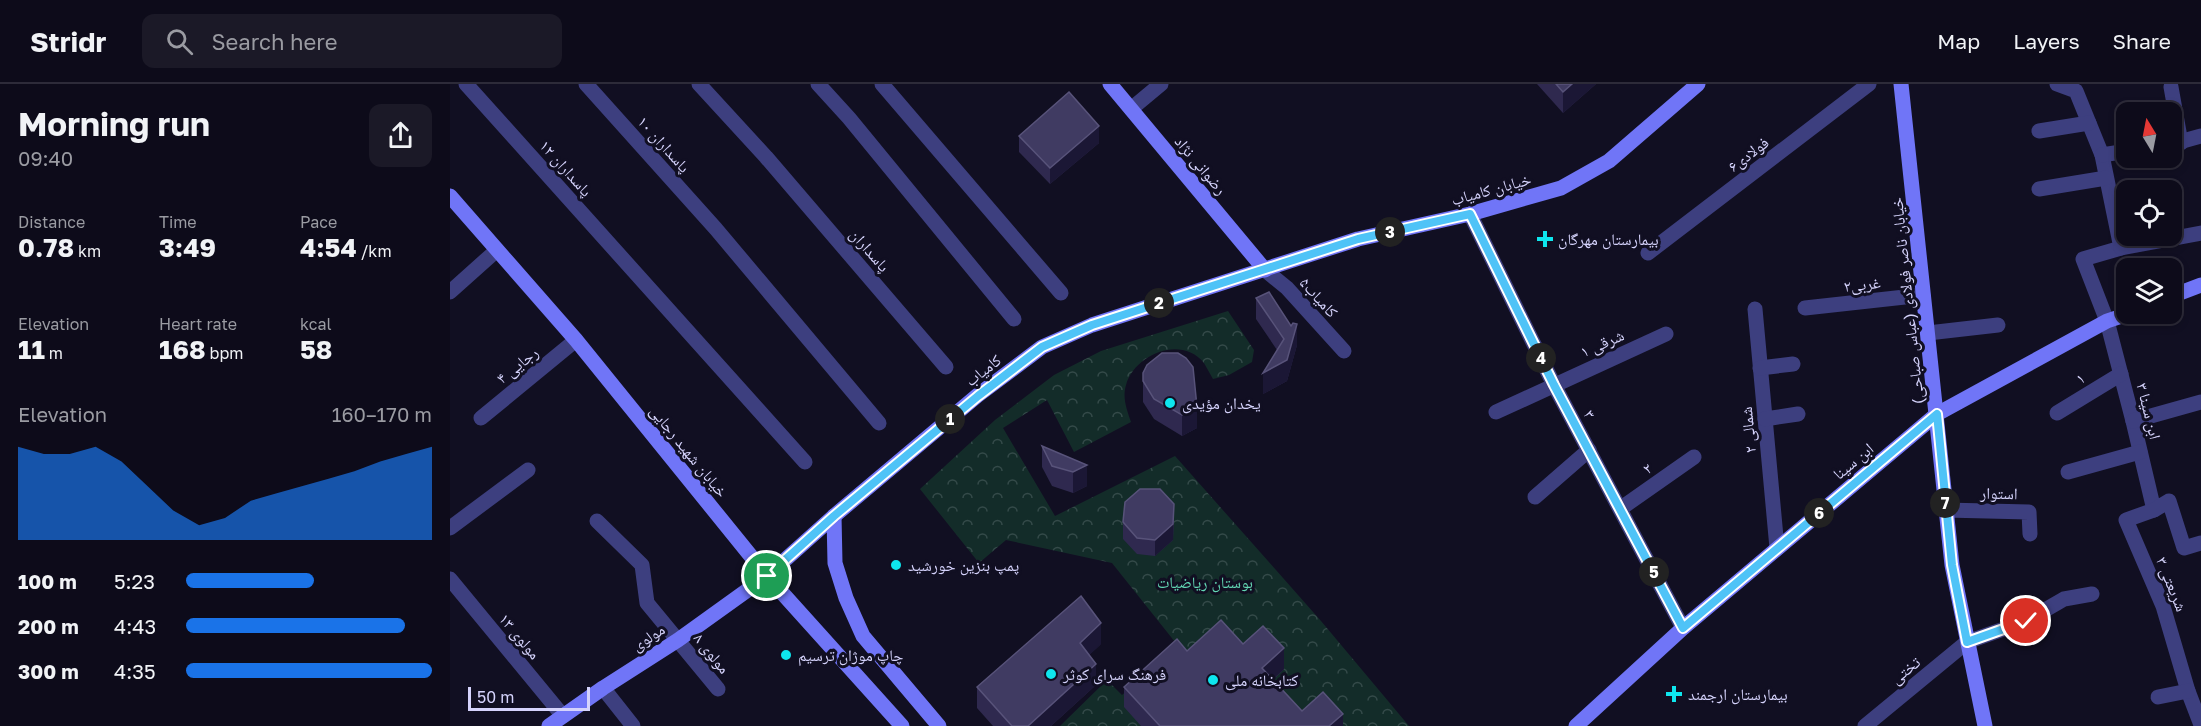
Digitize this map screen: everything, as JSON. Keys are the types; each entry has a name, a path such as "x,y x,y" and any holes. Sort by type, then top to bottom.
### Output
{"main road":[{"name":"رضوانی نژاد","path":"1110,84 1265,270"},
{"name":"خیابان کامیاب","path":"1265,270 1358,239 1470,214 1561,188 1609,161 1698,84"},
{"name":"خیابان ناصر فولادی (عباس صباحی)","path":"1901,84 1952,565 1985,726"},
{"name":"خیابان شهید رجایی","path":"450,196 576,340 767,576 902,726"},
{"name":"کامیاب","path":"767,576 834,516 978,396 1042,347 1092,325 1265,270"},
{"path":"2182,292 2201,285"},
{"name":"ابن سینا","path":"1576,726 1683,628 1937,414 2116,318"},
{"path":"834,516 836,563 846,598 863,636 939,726"},
{"name":"مولوی","path":"549,726 678,640 767,576"}],"street":[{"name":"پاسداران ۱۲","path":"466,84 805,462"},
{"name":"پاسداران ۱۰","path":"586,84 716,229 879,423"},
{"name":"پاسداران","path":"699,84 766,157 946,367"},
{"path":"818,84 849,118 1014,319"},
{"path":"1131,109 1161,84"},
{"name":"فولادی۶","path":"1648,253 1869,84"},
{"path":"2057,84 2076,91 2102,155 2121,248 2201,233"},
{"path":"2171,87 2173,102"},
{"path":"887,90 1061,293"},
{"path":"2039,132 2089,123"},
{"path":"2182,142 2201,136"},
{"path":"2102,155 2116,153"},
{"path":"2039,189 2106,178"},
{"name":"۳","path":"1470,214 1554,385 1683,628"},
{"name":"ابن سینا ۳","path":"2121,248 2083,259 2107,321 2154,510"},
{"path":"450,292 497,250"},
{"name":"کامیاب۵","path":"1265,270 1287,288 1344,351"},
{"name":"غربی۲","path":"1805,308 1923,295"},
{"name":"۲ شمالی","path":"1755,309 1777,548"},
{"path":"1928,333 1998,325"},
{"name":"۱ شرقی","path":"1496,412 1666,334"},
{"name":"رجایی ۴","path":"481,418 576,340"},
{"path":"1760,368 1793,364"},
{"name":"۱","path":"2057,414 2121,374"},
{"path":"2133,421 2201,402"},
{"path":"1765,419 1798,414"},
{"path":"1535,497 1589,450"},
{"path":"2068,472 2140,452"},
{"name":"۲","path":"1620,509 1694,457"},
{"path":"450,528 528,470"},
{"path":"2154,510 2169,501 2184,548 2201,543"},
{"name":"استوار","path":"1945,510 2029,512 2030,534"},
{"name":"شریعتی ۳","path":"2154,510 2126,520 2163,606 2188,691 2201,725"},
{"name":"مولوی ۸","path":"597,521 642,565 647,603 718,689"},
{"name":"مولوی ۱۳","path":"450,579 563,716"},
{"name":"تختی","path":"1864,726 1967,642 2026,621 2064,599 2092,594"},
{"path":"603,688 633,726"},
{"path":"2158,697 2188,691"}],"green space":[{"name":"بوستان ریاضیات","path":"1228,311 1254,350 1252,362 1229,375 1213,379 1204,363 1183,350 1172,349 1149,357 1131,374 1126,385 1125,399 1131,422 1074,452 1047,400 1003,428 1055,516 1175,456 1321,621 1409,726 1309,726 1262,689 1284,669 1141,726 1060,726 1107,680 1122,695 1179,647 1112,563 1006,540 979,563 920,489 995,420 1054,375 1101,351"}],"building":[{"path":"1556,84 1572,84 1563,92"},
{"path":"1069,92 1099,126 1050,168 1019,136"},
{"path":"1269,292 1291,326 1293,323 1297,324 1287,360 1263,373 1284,339 1256,298"},
{"path":"1162,353 1178,353 1186,358 1193,367 1197,407 1182,415 1154,399 1143,381 1143,373 1147,365"},
{"path":"1042,446 1087,465 1073,472 1052,466"},
{"path":"1140,489 1160,489 1174,504 1173,524 1155,540 1137,538 1123,522 1125,502"},
{"name":"فرهنگ سرای کوثر","path":"1081,596 1101,623 1080,643 1096,664 1028,726 1012,726 977,687"},
{"name":"کتابخانه ملی","path":"1221,620 1243,644 1263,626 1284,648 1262,668 1302,711 1323,692 1343,714 1329,726 1160,726 1124,687 1177,639 1187,651"}],"place":[{"name":"بیمارستان مهرگان","path":"1545,239"},
{"name":"یخدان مؤیدی","path":"1170,403"},
{"name":"پمپ بنزین خورشید","path":"896,565"},
{"name":"چاپ موژان ترسیم","path":"786,655"},
{"name":"فرهنگ سرای کوثر","path":"1051,674"},
{"name":"کتابخانه ملی","path":"1213,680"},
{"name":"بیمارستان ارجمند","path":"1674,694"}],"route":[{"path":"767,576 834,516 978,396 1042,347 1092,325 1358,239 1470,214 1554,385 1683,628 1937,414 1952,565 1967,642 2026,621"}]}
